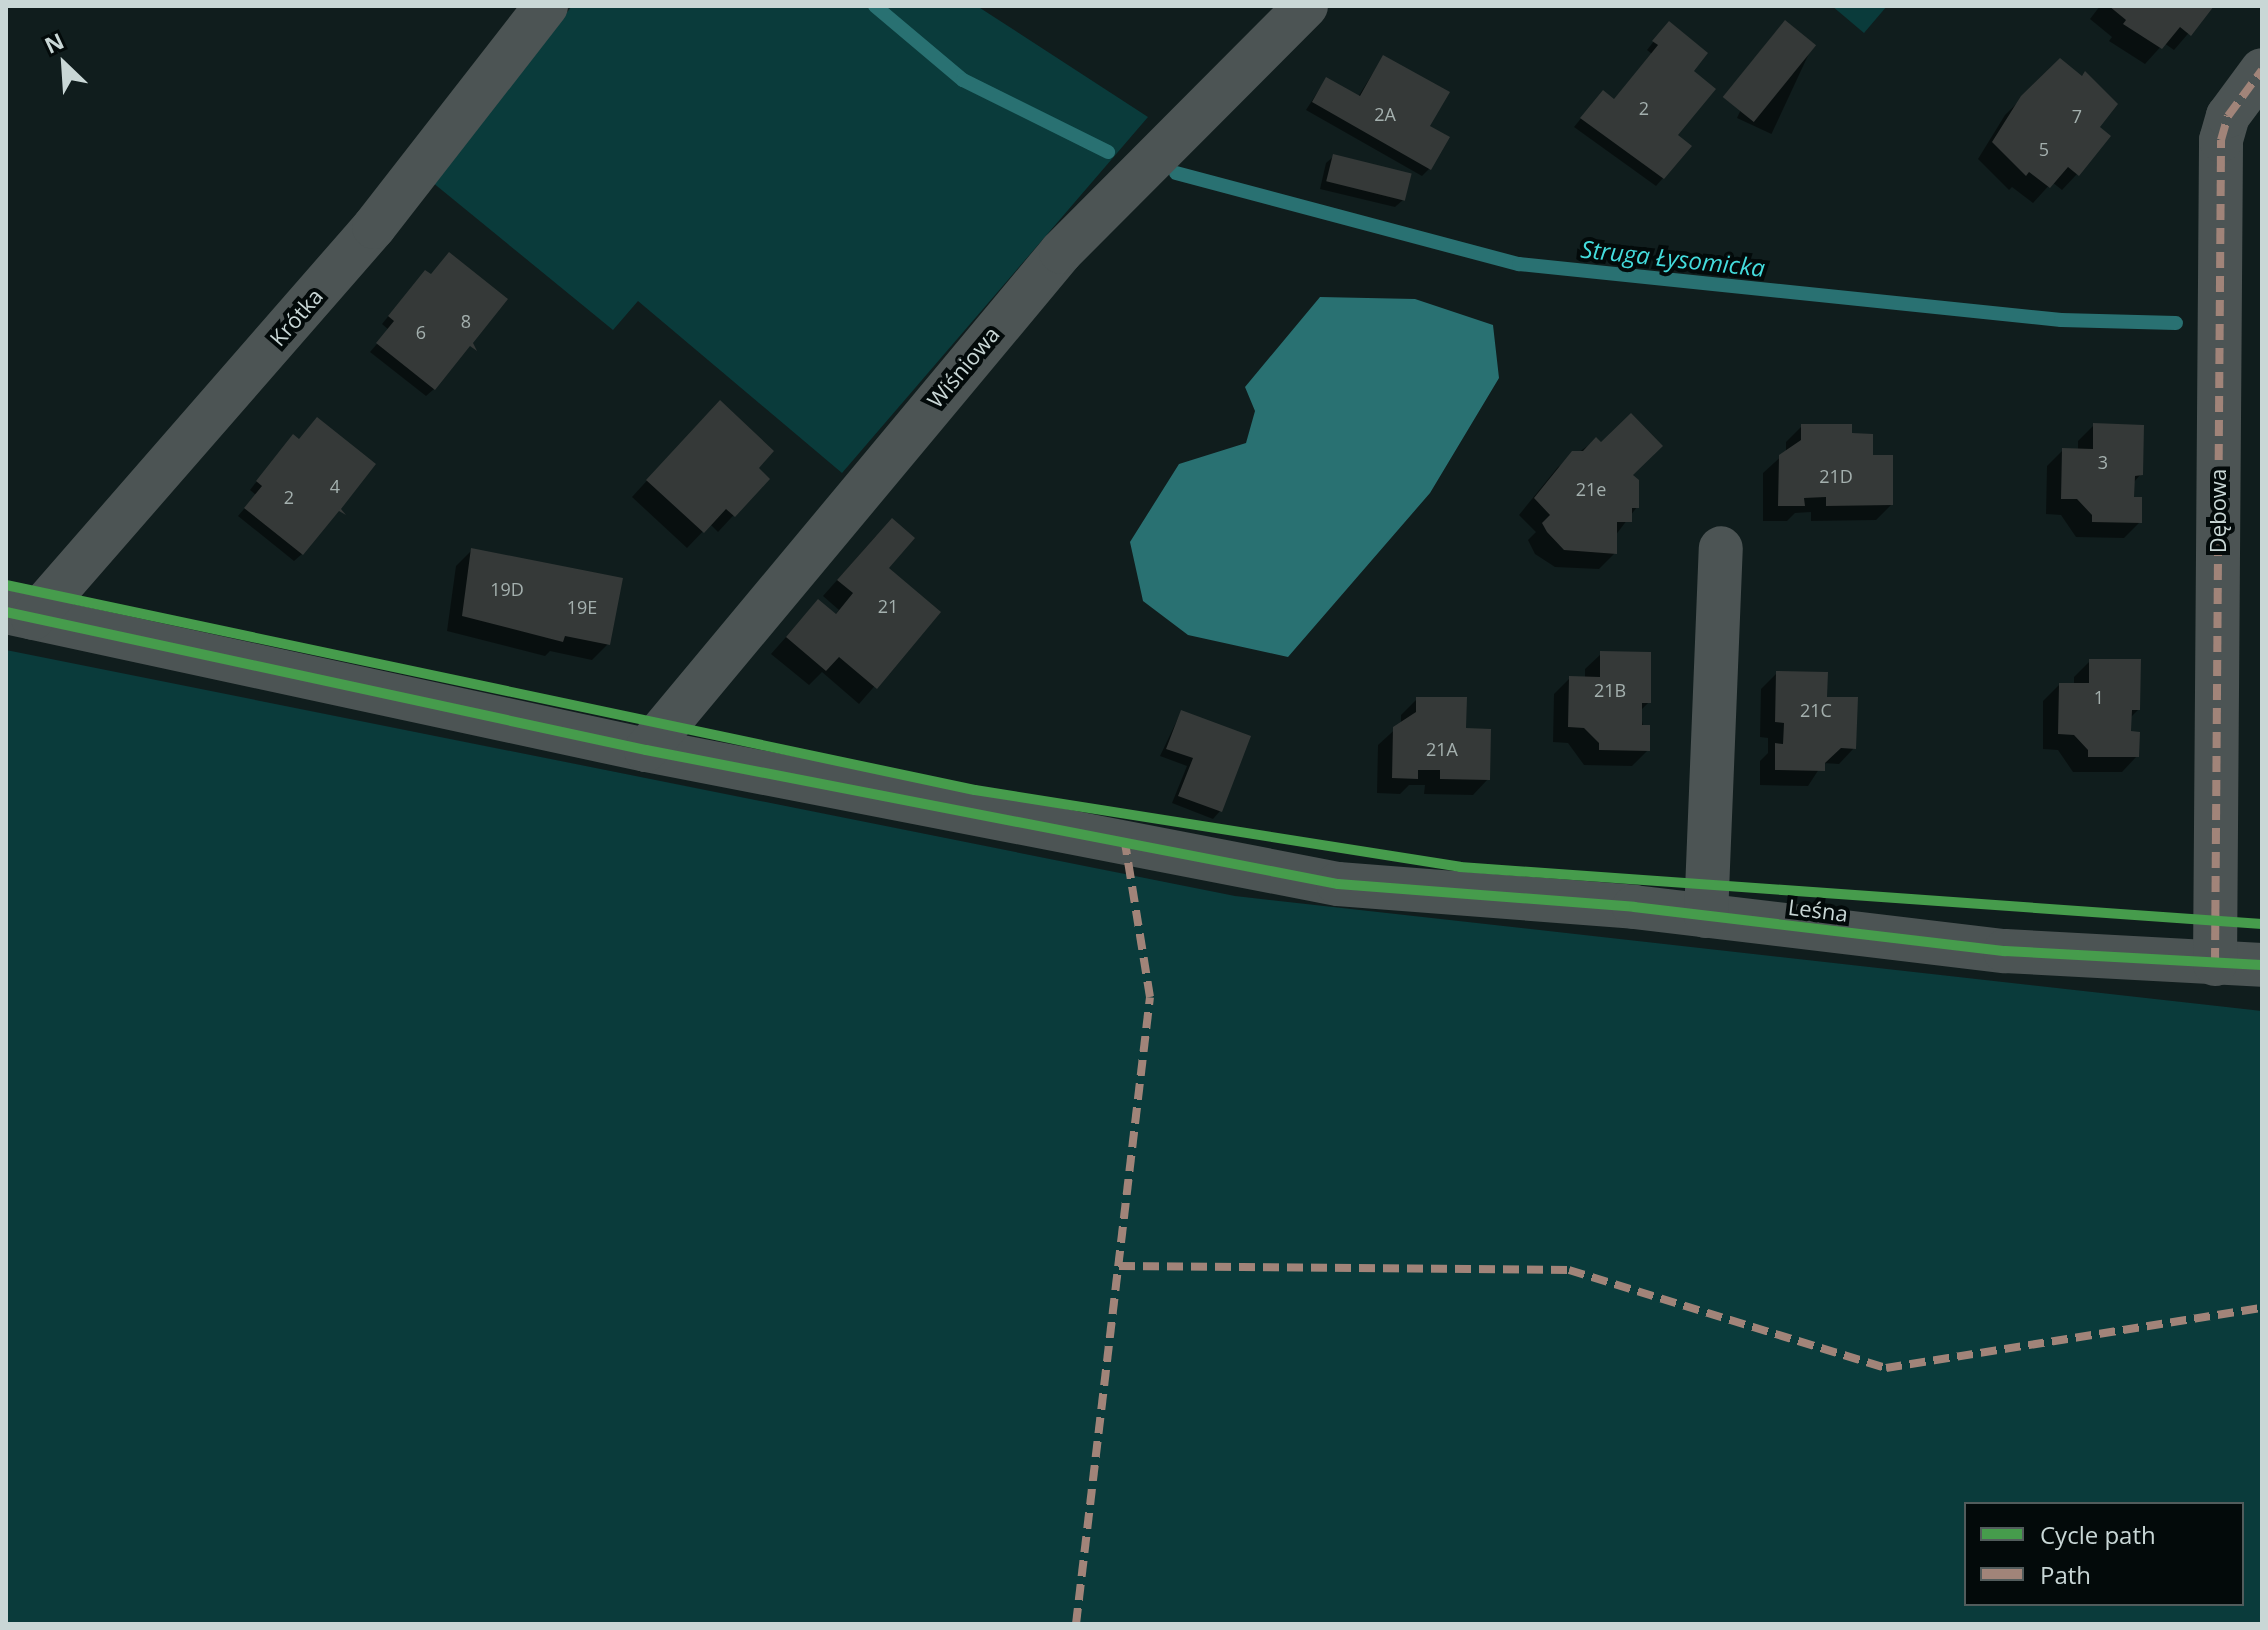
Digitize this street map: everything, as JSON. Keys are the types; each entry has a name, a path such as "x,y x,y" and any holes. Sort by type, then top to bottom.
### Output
{"street":[{"name":"Krótka","path":"19,615 374,227 546,6"},
{"name":"Wiśniowa","path":"646,750 1061,252 1306,6"},
{"name":"Dębowa","path":"2215,964 2221,140 2228,116 2262,70"},
{"path":"1706,916 1721,548"},
{"name":"Leśna","path":"19,615 646,750 1338,884 1706,916 1926,943 2262,965"}],"shaded area":[{"path":"572,6 977,6 1148,117 842,473 638,301 613,330 432,182"},
{"path":"1832,6 1887,6 1864,33"},
{"path":"1320,297 1415,299 1493,325 1499,378 1430,493 1288,657 1188,635 1143,601 1130,542 1179,464 1246,443 1255,411 1245,387"},
{"path":"6,650 1235,896 2262,1011 2262,1624 6,1624"}],"building":[{"path":"2109,6 2214,6 2191,36 2180,27 2162,49 2123,24 2126,20"},
{"path":"1785,20 1816,45 1754,122 1723,97"},
{"path":"1669,21 1708,53 1694,71 1716,89 1678,135 1692,146 1664,179 1580,118 1603,90 1614,99 1658,45 1652,41"},
{"path":"1383,55 1450,92 1430,126 1450,137 1431,170 1312,102 1326,77 1360,96"},
{"path":"2060,58 2082,76 2085,71 2118,104 2100,127 2111,136 2079,176 2068,167 2050,188 2029,172 2026,176 1992,142 2021,96"},
{"path":"1333,154 1412,174 1405,201 1326,181"},
{"path":"449,252 508,299 473,343 477,351 470,346 435,390 376,343 394,321 388,316 425,270 431,274"},
{"path":"720,400 774,451 759,468 770,479 735,517 726,509 704,533 646,480"},
{"path":"1631,413 1663,446 1633,475 1639,480 1639,508 1632,508 1632,522 1617,522 1617,554 1564,550 1547,532 1542,523 1550,515 1534,498 1572,451 1583,451 1596,437 1601,442"},
{"path":"317,417 376,464 341,509 346,515 339,511 303,555 244,508 262,486 256,481 293,434 299,439"},
{"path":"2093,423 2144,425 2143,475 2135,476 2134,497 2142,497 2142,523 2092,522 2092,515 2077,499 2061,499 2062,448 2093,449"},
{"path":"1801,424 1852,424 1852,433 1873,434 1873,455 1893,455 1893,505 1826,506 1826,497 1804,498 1805,506 1778,506 1779,455 1801,440"},
{"path":"892,518 915,538 889,568 941,612 877,689 839,657 826,671 786,637 818,599 836,614 853,593 837,580"},
{"path":"471,548 623,578 610,645 565,636 563,642 462,616"},
{"path":"1600,651 1651,652 1651,703 1642,703 1642,725 1650,725 1650,751 1599,750 1599,743 1584,728 1568,727 1569,676 1600,677"},
{"path":"2089,659 2141,659 2140,710 2132,710 2131,731 2140,732 2139,757 2088,757 2088,750 2074,735 2058,734 2059,683 2089,683"},
{"path":"1776,671 1828,672 1827,697 1858,697 1856,749 1841,748 1825,763 1825,771 1775,770 1775,743 1783,744 1784,723 1775,722"},
{"path":"1416,697 1467,697 1466,728 1491,729 1490,780 1440,779 1440,770 1418,770 1418,779 1392,778 1393,727 1416,712"},
{"path":"1181,710 1251,736 1222,812 1178,796 1193,758 1166,749"}],"waterway":[{"name":"Struga Łysomicka","path":"875,6 963,80 1108,152"},
{"name":"Struga Łysomicka","path":"1176,173 1519,264 2061,320 2176,323"}],"marked path":[{"path":"2215,964 2221,140 2228,116 2262,70"},
{"path":"1076,1624 1150,997 1125,842"},
{"path":"1119,1266 1569,1270 1886,1368 2262,1308"}],"cycle path":[{"path":"6,585 975,790 1460,867 2262,924"},
{"path":"6,612 646,750 1338,884 1634,907 2005,951 2262,965"}]}
